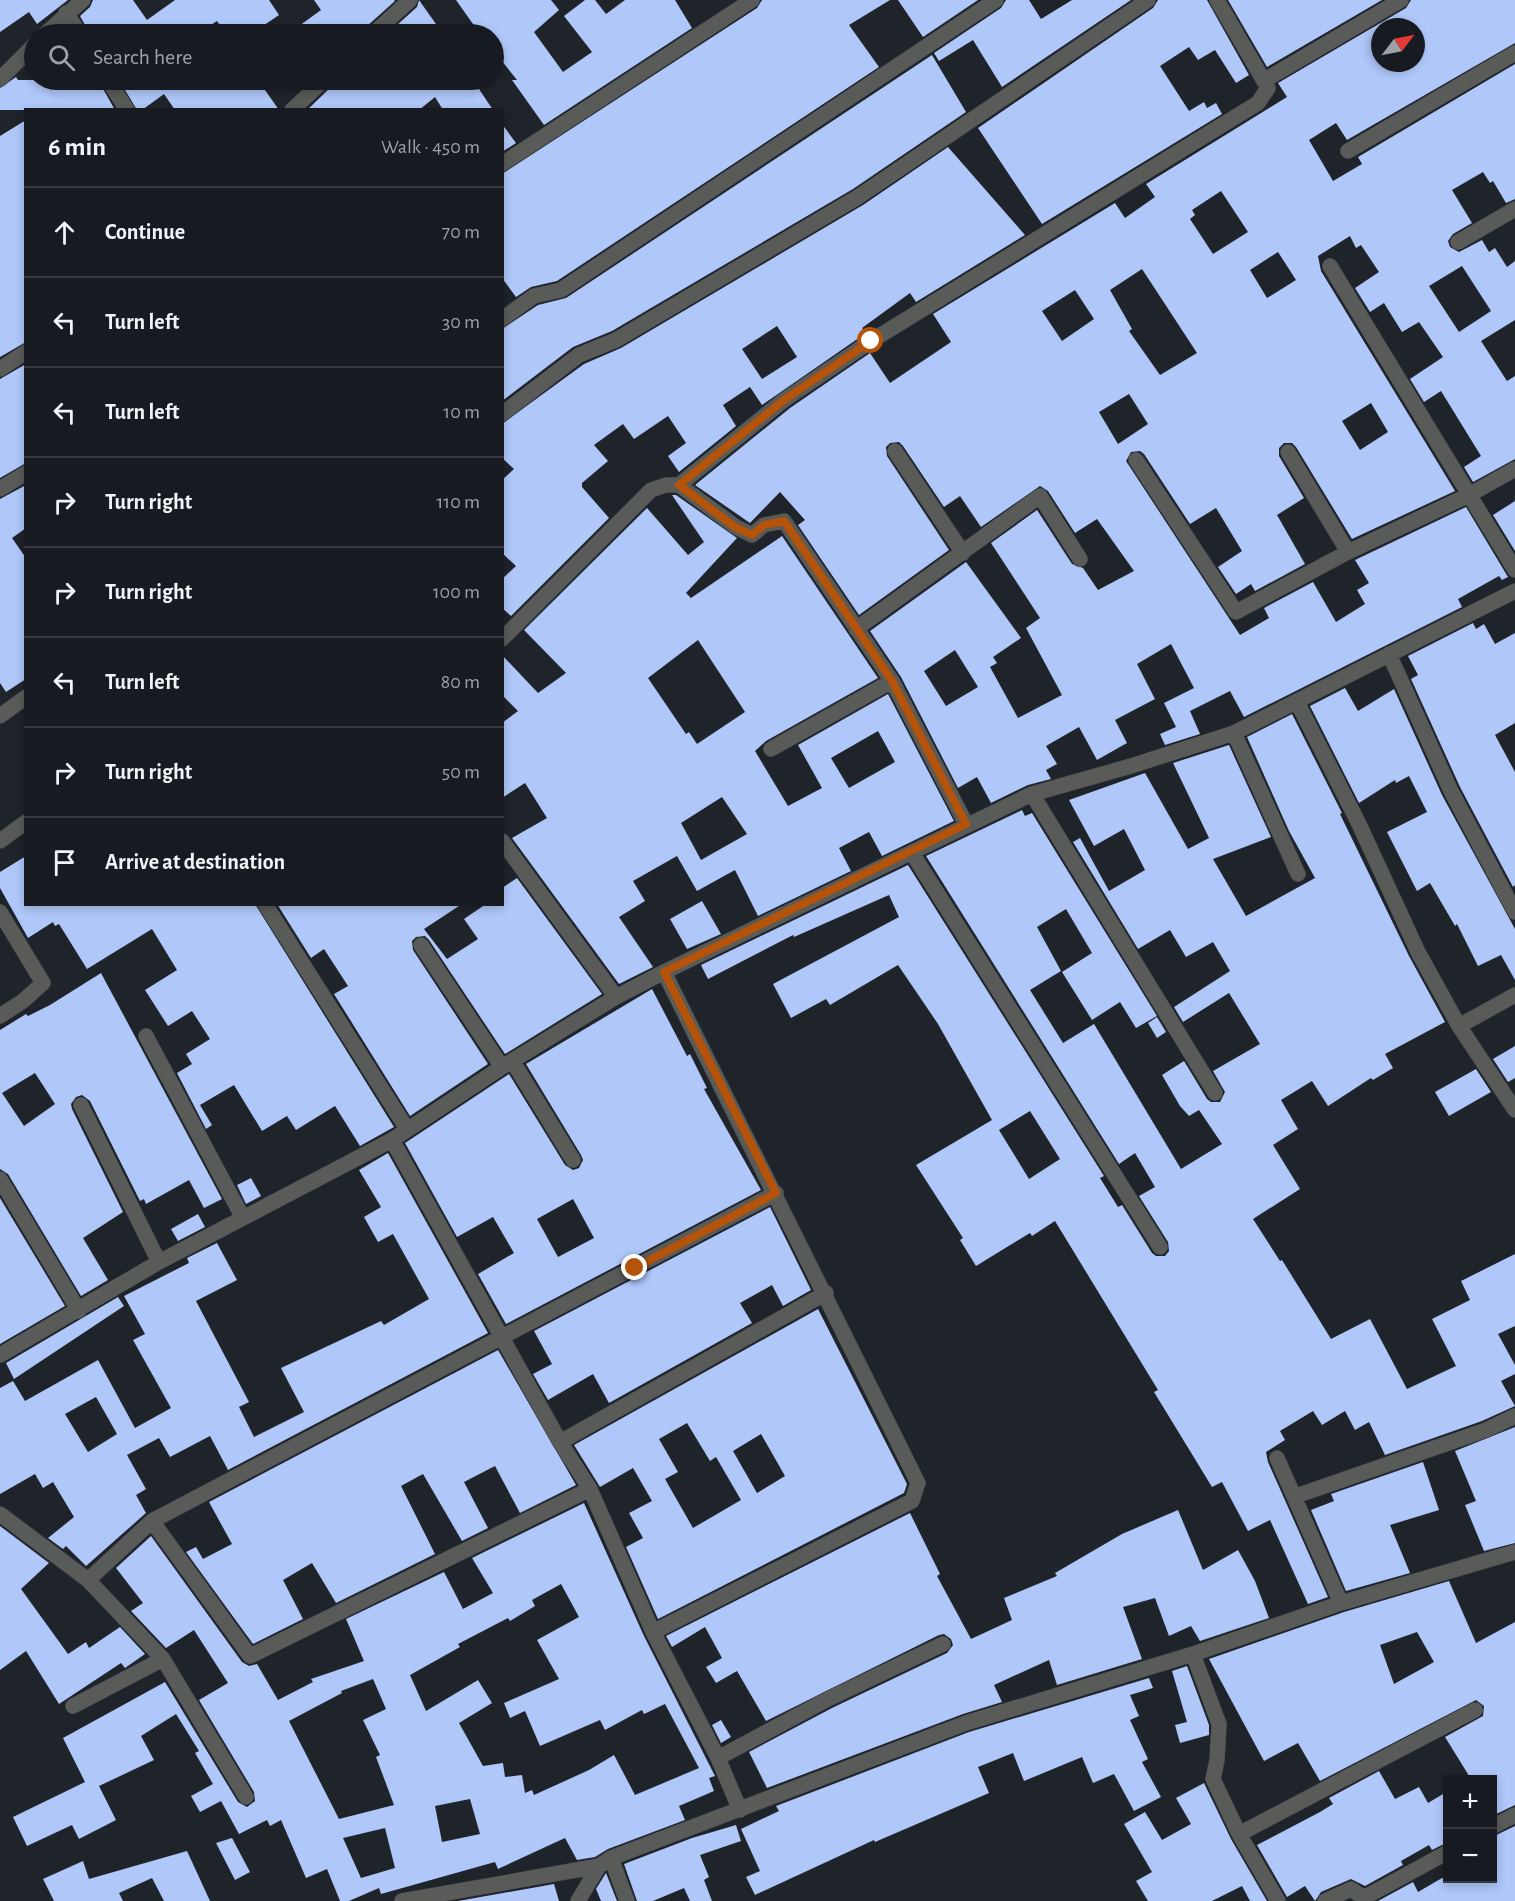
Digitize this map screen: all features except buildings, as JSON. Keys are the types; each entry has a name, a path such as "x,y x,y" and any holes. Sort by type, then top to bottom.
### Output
{"street":[{"path":"55,24 84,0"},
{"path":"384,24 410,0"},
{"path":"504,163 752,0"},
{"path":"504,318 534,296 561,290 996,0"},
{"path":"504,412 579,355 616,340 858,197 1149,0"},
{"path":"679,485 784,400 871,341 1258,102 1268,88 1265,80 1217,0"},
{"path":"1265,80 1401,0"},
{"path":"66,13 73,24"},
{"path":"1348,151 1515,53"},
{"path":"0,79 24,55"},
{"path":"114,90 126,108"},
{"path":"294,108 313,90"},
{"path":"1458,242 1515,208"},
{"path":"1330,266 1515,570"},
{"path":"0,369 24,353"},
{"path":"895,451 963,553"},
{"path":"1288,452 1348,552"},
{"path":"1136,460 1236,612 1348,552 1469,495 1515,469"},
{"path":"0,489 24,474"},
{"path":"504,637 651,490 666,485 679,485 735,527 752,535 764,525 784,521 892,681 966,824"},
{"path":"856,629 1040,496 1080,559"},
{"path":"0,1355 79,1311 159,1262 392,1140 616,997 664,972 1032,794 1131,766 1234,733 1389,654 1514,595"},
{"path":"1389,654 1451,791 1515,912"},
{"path":"771,749 892,681"},
{"path":"0,716 24,698"},
{"path":"1297,702 1359,824 1418,952 1459,1026 1515,1110"},
{"path":"1234,733 1298,874"},
{"path":"1032,794 1215,1093"},
{"path":"0,841 24,823"},
{"path":"504,844 616,997"},
{"path":"912,853 1160,1246"},
{"path":"266,906 407,1129"},
{"path":"0,912 42,983 23,1001 0,1016"},
{"path":"421,945 573,1160"},
{"path":"653,1632 912,1501 918,1484 826,1293 664,972"},
{"path":"1459,1026 1515,995"},
{"path":"147,1036 243,1218"},
{"path":"81,1105 159,1262"},
{"path":"392,1140 560,1442 590,1489 653,1632 718,1758 741,1810"},
{"path":"0,1179 79,1311"},
{"path":"88,1580 152,1521 776,1193"},
{"path":"560,1442 826,1293"},
{"path":"1296,1496 1486,1430 1515,1416"},
{"path":"1277,1458 1296,1496 1341,1603"},
{"path":"152,1521 250,1656 590,1489"},
{"path":"0,1514 88,1580 163,1659 246,1797"},
{"path":"402,1901 605,1862 966,1723 1192,1654 1341,1603 1515,1552"},
{"path":"718,1758 828,1700 943,1644"},
{"path":"1192,1654 1219,1724 1217,1760 1213,1779 1239,1834 1278,1901"},
{"path":"73,1706 163,1659"},
{"path":"1239,1834 1475,1710"},
{"path":"1497,1824 1515,1815"},
{"path":"1325,1901 1351,1889 1361,1896 1367,1896 1443,1855"},
{"path":"578,1901 605,1862"},
{"path":"605,1862 627,1901"}],"route":[{"path":"635,1268 776,1193 664,972 912,853 966,824 925,749 892,681 784,521 764,525 752,535 735,527 679,485 784,400 871,341"}]}
